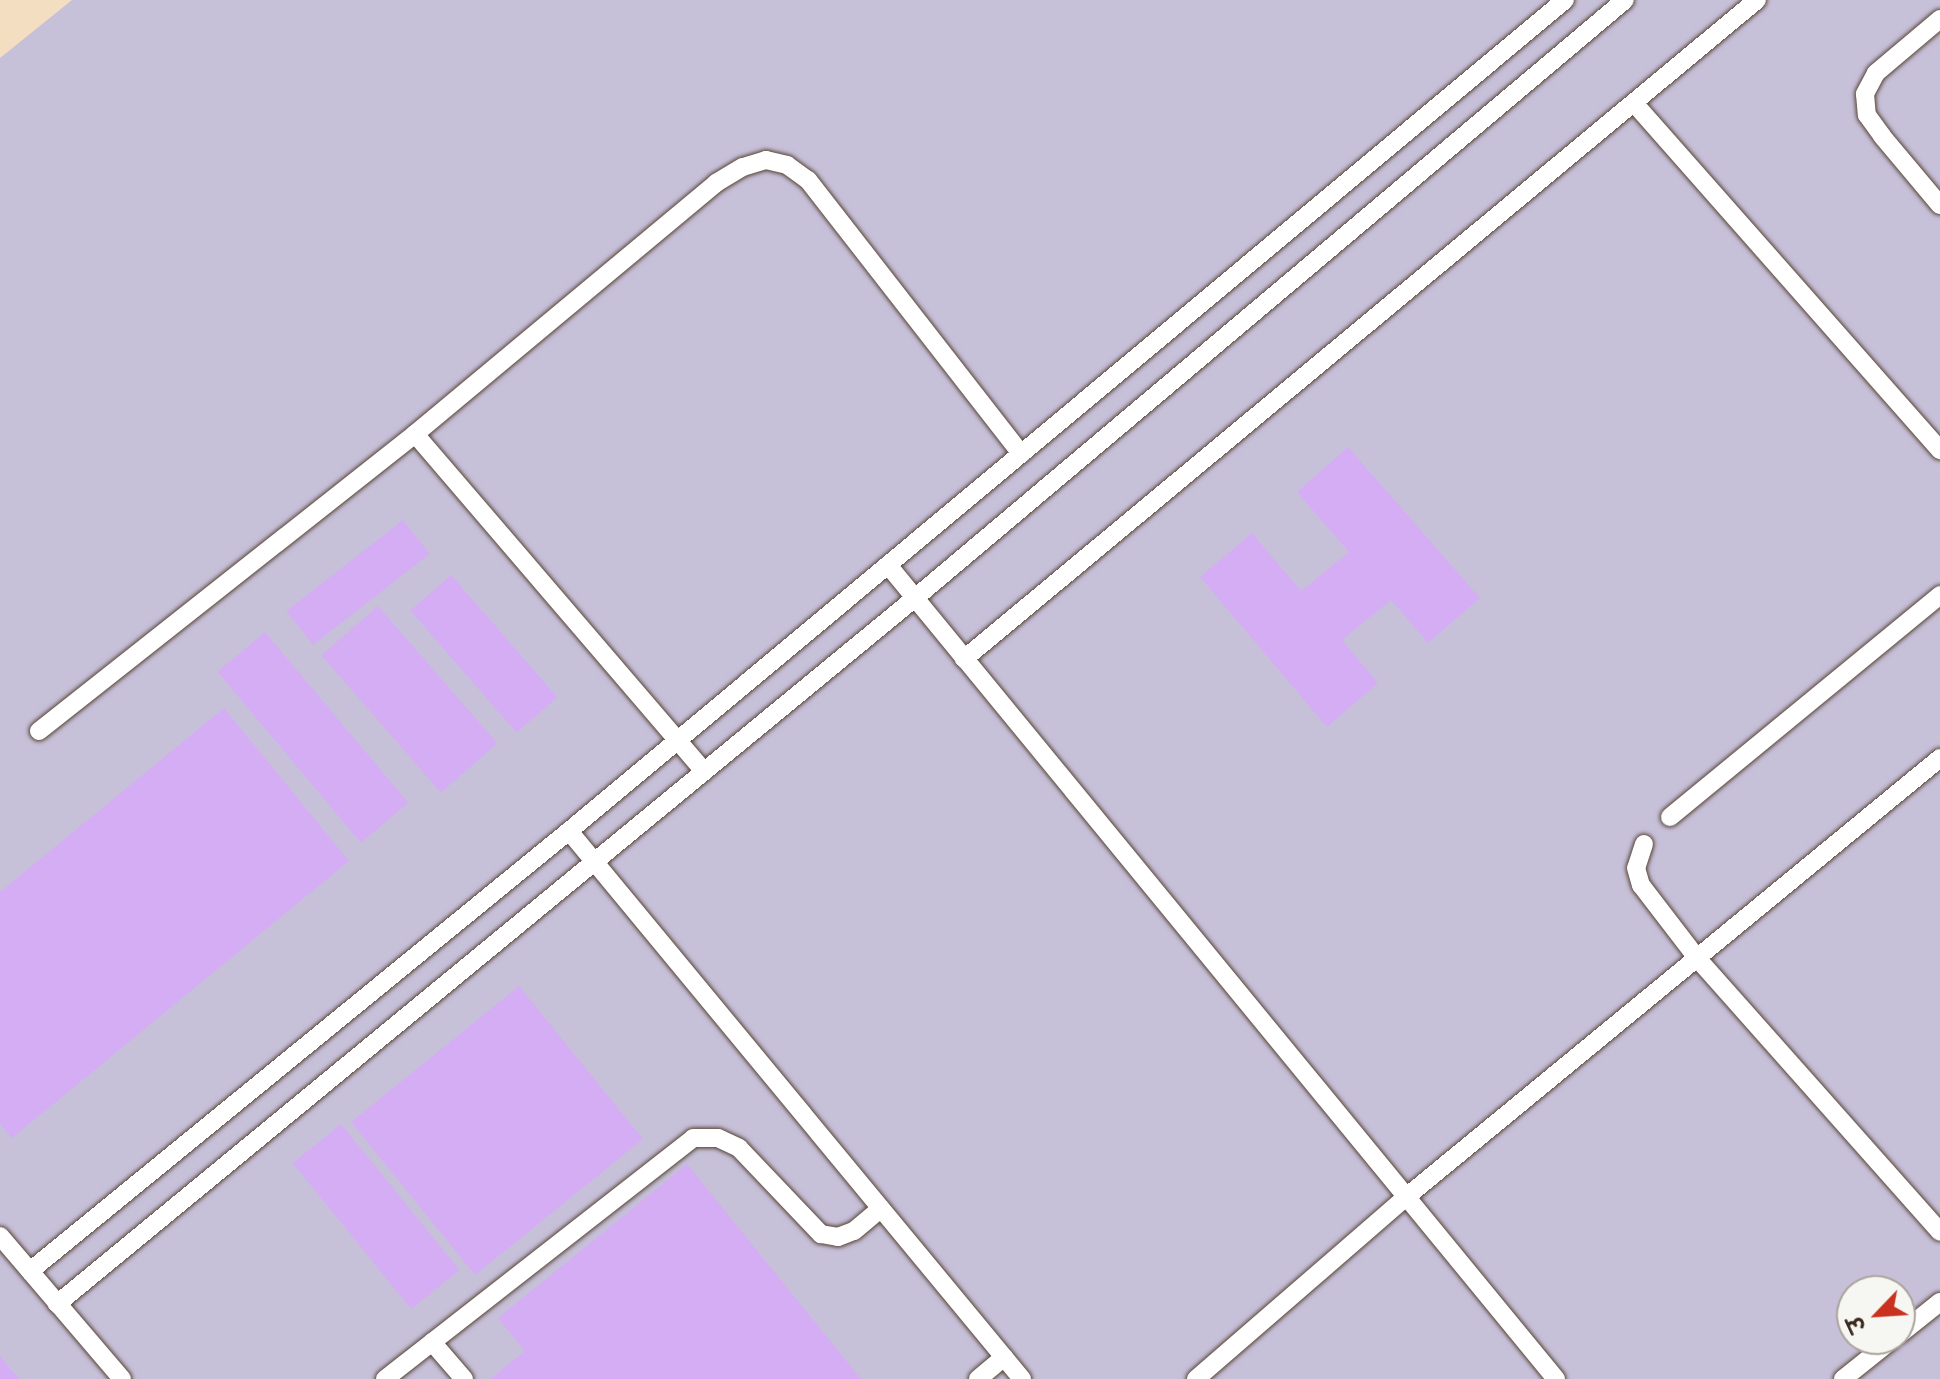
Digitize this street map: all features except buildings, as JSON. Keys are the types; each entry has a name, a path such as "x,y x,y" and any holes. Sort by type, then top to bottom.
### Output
{"lane":[{"path":"30,1271 569,831 1565,0"},
{"path":"57,1304 915,598 1625,0"},
{"path":"964,659 1757,0"},
{"path":"1940,19 1876,73 1865,94 1867,115 1940,205"},
{"path":"1634,103 1940,450"},
{"path":"39,731 415,434 716,183 766,160 787,165 808,180 1021,454"},
{"path":"415,434 703,770"},
{"path":"888,565 1556,1379"},
{"path":"1670,817 1940,595"},
{"path":"1196,1379 1405,1198 1940,758"},
{"path":"569,831 1022,1379"},
{"path":"1644,844 1636,868 1641,885 1697,958 1940,1232"},
{"path":"385,1379 693,1138 718,1138 739,1148 821,1234 838,1237 854,1231 881,1208"},
{"path":"0,1236 122,1379"},
{"path":"1916,1321 1940,1302"},
{"path":"432,1342 464,1379"},
{"path":"1843,1379 1873,1355"},
{"path":"978,1379 1004,1357"}],"shaded area":[{"path":"72,0 1940,0 1940,1379 0,1379 0,58"}]}
